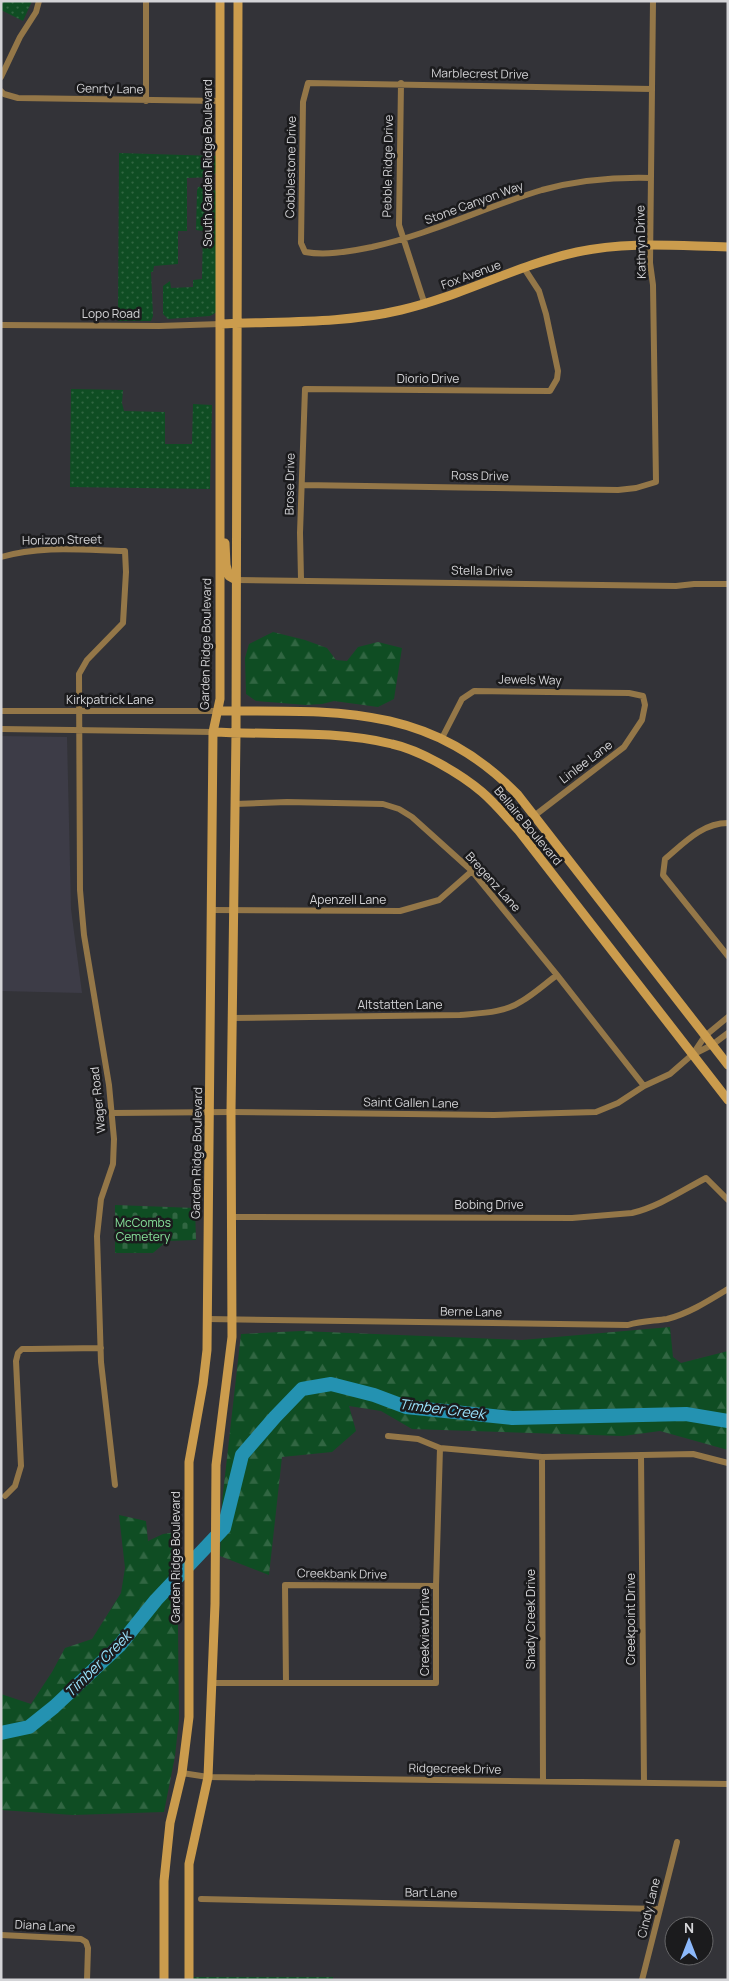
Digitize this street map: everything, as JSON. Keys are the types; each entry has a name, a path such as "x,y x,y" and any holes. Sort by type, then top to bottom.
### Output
{"main road":[{"name":"South Garden Ridge Boulevard","path":"220,1 221,324"},
{"path":"189,1980 189,1864 208,1776 215,1604 216,1465 231,1356 232,1320 231,1112 236,733 238,1"},
{"name":"Fox Avenue","path":"221,324 326,321 360,318 425,305 524,268 576,252 607,247 651,244 728,247"},
{"name":"Garden Ridge Boulevard","path":"164,1980 164,1881 170,1823 182,1773 189,1717 189,1462 207,1350 213,732 219,711 221,324"},
{"path":"219,514 224,538 227,570 229,576 236,580"},
{"name":"Bellaire Boulevard","path":"219,711 335,713 399,722 442,738 488,766 518,795 728,1065"},
{"name":"Bellaire Boulevard","path":"213,732 359,738 404,747 432,760 478,789 498,806 519,831 728,1100"}],"street":[{"path":"1,77 40,1"},
{"path":"146,1 146,101"},
{"name":"Kathryn Drive","path":"653,1 650,263 653,286 656,482"},
{"name":"Marblecrest Drive","path":"308,83 401,83 652,89"},
{"name":"Cobblestone Drive","path":"304,252 301,243 303,102 308,83"},
{"name":"Pebble Ridge Drive","path":"401,83 399,226 425,305"},
{"name":"Genrty Lane","path":"1,91 18,98 220,101"},
{"name":"Stone Canyon Way","path":"304,252 318,254 338,253 403,240 541,191 608,178 652,178"},
{"name":"Diorio Drive","path":"305,389 550,391 557,379 558,371 546,314 538,291 524,268"},
{"name":"Lopo Road","path":"1,325 159,326 221,324"},
{"name":"Brose Drive","path":"301,579 305,389"},
{"name":"Ross Drive","path":"302,485 618,490 636,488 656,482"},
{"name":"Horizon Street","path":"1,557 20,552 47,550 125,551"},
{"name":"Wager Road","path":"115,1485 101,1348 97,1236 100,1199 113,1164 114,1139 109,1085 84,935 80,890 79,674 87,660 123,623 126,572 125,551"},
{"name":"Stella Drive","path":"236,580 301,579 676,586 728,584"},
{"name":"Jewels Way","path":"442,738 462,699 474,691 629,693 643,696"},
{"name":"Linlee Lane","path":"519,831 534,816 624,748 642,720 645,705 643,696"},
{"name":"Kirkpatrick Lane","path":"1,711 219,711"},
{"path":"1,729 213,732"},
{"name":"Bregenz Lane","path":"235,804 287,802 383,804 399,809 412,817 472,871 644,1086"},
{"path":"728,823 716,823 708,826 665,859 663,875 668,884 728,956"},
{"name":"Apenzell Lane","path":"212,910 400,911 439,900 472,871"},
{"name":"Altstatten Lane","path":"232,1018 460,1016 484,1013 516,1005 557,975"},
{"path":"692,1054 705,1036 728,1017"},
{"path":"692,1054 712,1045 728,1033"},
{"name":"Saint Gallen Lane","path":"112,1113 231,1112 494,1115 596,1112 618,1103 644,1086 670,1074 692,1054"},
{"name":"Bobing Drive","path":"232,1217 572,1218 641,1210 706,1178 728,1200"},
{"name":"Berne Lane","path":"207,1319 628,1325 645,1320 668,1319 694,1308 728,1289"},
{"path":"5,1496 15,1486 21,1466 15,1371 18,1353 22,1349 101,1348"},
{"path":"388,1436 418,1440 440,1448 542,1457 693,1454 728,1463"},
{"name":"Creekview Drive","path":"212,1683 436,1683 436,1586 440,1448"},
{"name":"Creekpoint Drive","path":"641,1455 644,1782"},
{"name":"Shady Creek Drive","path":"542,1457 543,1781"},
{"name":"Creekbank Drive","path":"286,1683 285,1585 436,1586"},
{"name":"Ridgecreek Drive","path":"182,1773 208,1776 728,1784"},
{"name":"Cindy Lane","path":"642,1980 677,1842"},
{"name":"Bart Lane","path":"201,1899 660,1909"},
{"name":"Diana Lane","path":"1,1935 81,1939 86,1942 88,1948 88,1980"}],"shaded area":[{"path":"1,736 67,737 71,909 82,993 1,991"}],"green space":[{"path":"1,1 32,1 23,21 1,10"},
{"path":"119,153 217,156 216,172 212,177 187,178 187,231 178,231 178,264 154,266 153,272 151,272 153,316 151,321 118,321"},
{"path":"212,186 216,192 217,312 210,316 168,319 163,314 163,286 170,281 171,288 193,287 193,280 202,279 203,231 196,230 197,191 198,187"},
{"path":"71,389 123,390 122,403 124,411 165,412 165,444 192,444 193,404 212,405 210,489 70,487"},
{"path":"273,632 327,648 336,660 347,661 358,647 378,642 402,648 394,699 378,707 334,701 306,705 256,701 246,694 245,658 249,644"},
{"name":"McCombs Cemetery","path":"115,1205 195,1208 196,1240 167,1241 153,1253 115,1253"},
{"path":"670,1327 673,1357 681,1363 728,1351 728,1450 660,1431 623,1436 412,1429 381,1411 349,1406 356,1431 332,1452 282,1457 269,1575 220,1556 222,1502 241,1334 301,1331 522,1340"},
{"path":"119,1515 146,1521 148,1541 163,1534 177,1532 179,1719 175,1756 164,1812 73,1815 1,1810 1,1694 31,1704 65,1648 92,1639 121,1593 125,1568"},
{"path":"193,1977 333,1977 333,1980 193,1980"}],"waterway":[{"name":"Timber Creek","path":"1,1733 29,1727 54,1707 119,1646 156,1600 224,1528 242,1455 302,1389 331,1384 374,1395 406,1407 512,1418 686,1414 728,1421"}]}
